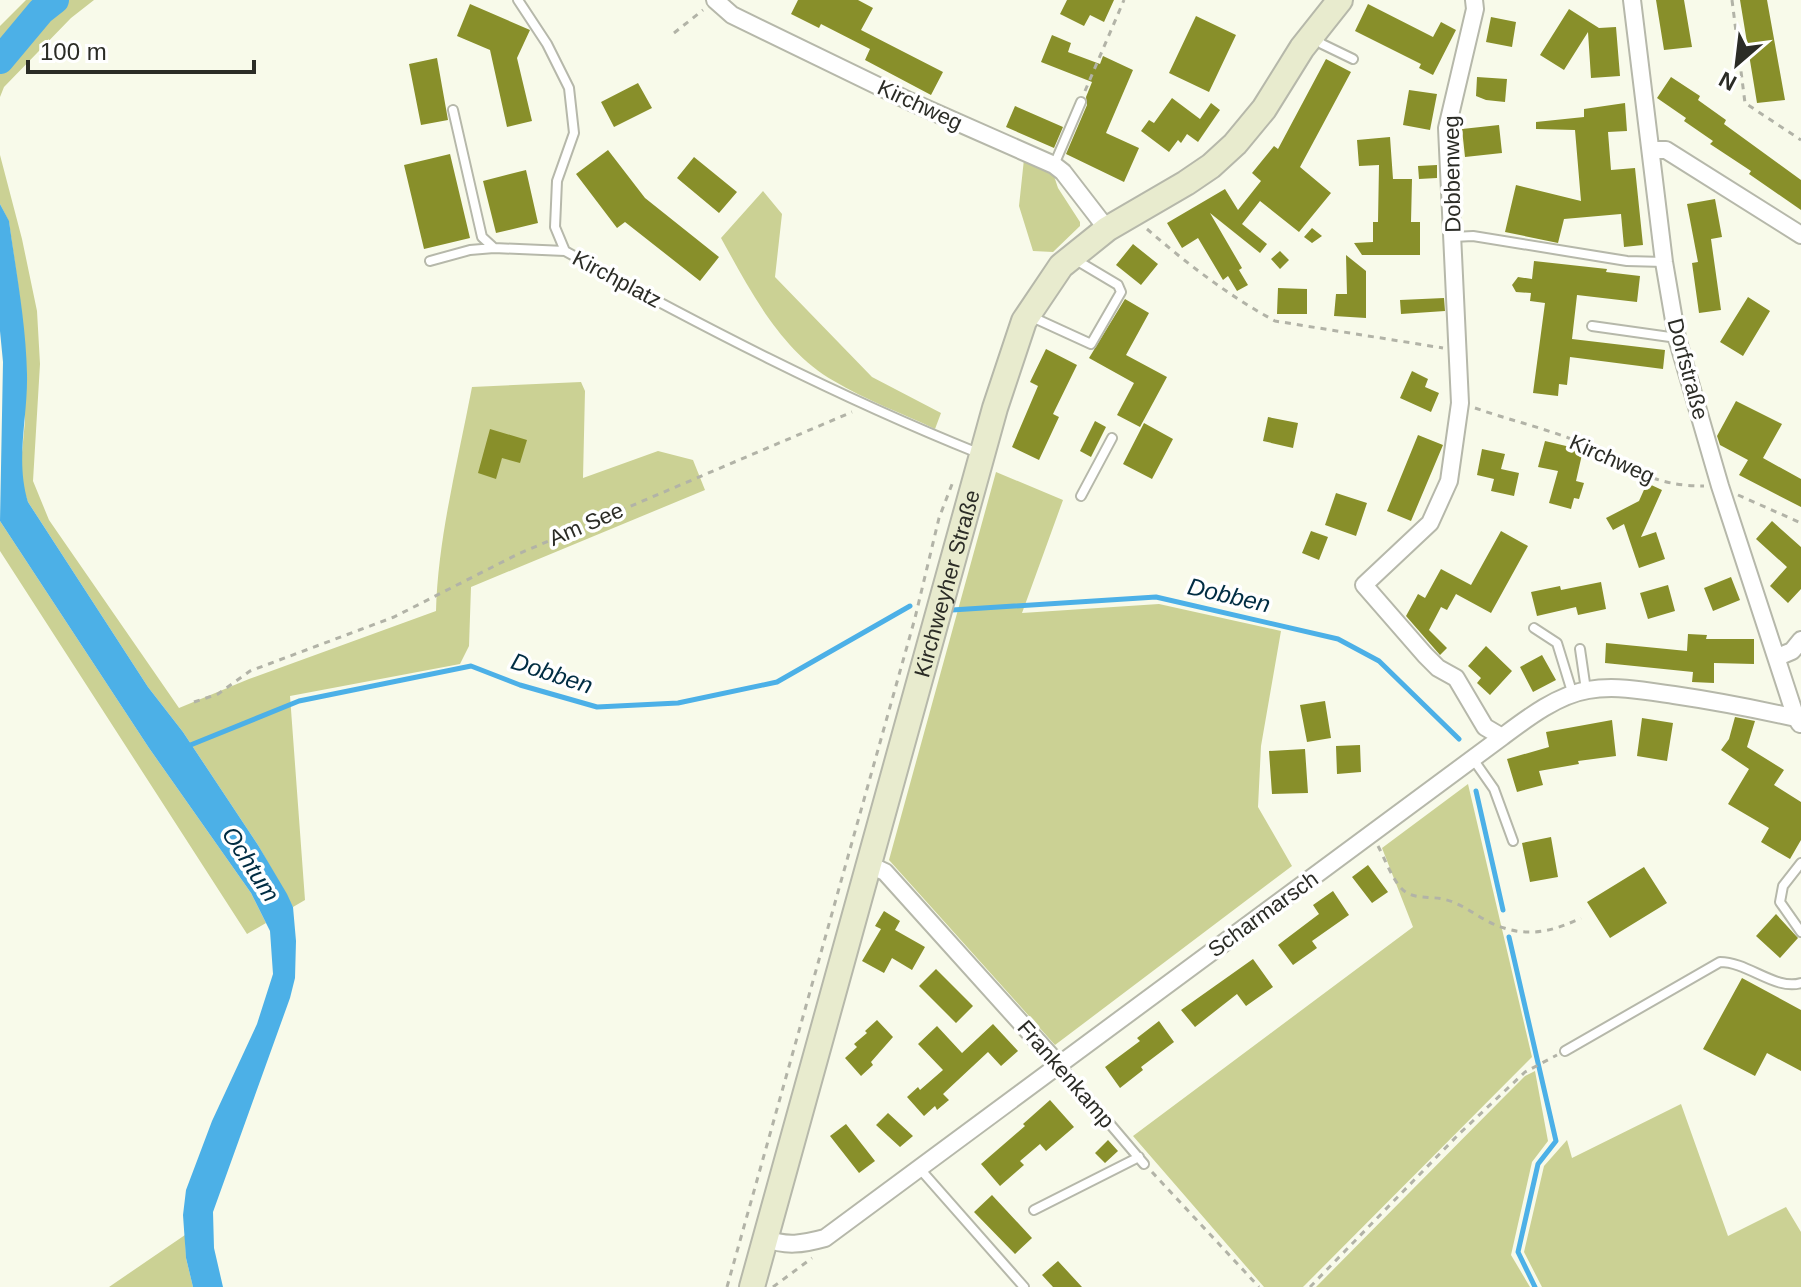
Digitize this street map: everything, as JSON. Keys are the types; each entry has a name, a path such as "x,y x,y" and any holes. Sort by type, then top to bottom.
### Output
{"main road":[{"name":"Kirchweyher Straße","path":"752,1287 870,865 976,452 995,408 1027,315 1061,266 1107,229 1211,166 1235,144 1264,109 1312,35 1340,0"}],"street":[{"name":"Kirchweg","path":"716,0 732,15 882,88 1054,165 1063,172 1107,229"},
{"name":"Dobbenweg","path":"1474,0 1475,9 1447,128 1460,403 1449,481 1430,523 1364,585 1425,655 1438,668 1456,678 1485,727 1502,737"},
{"name":"Dorfstraße","path":"1632,0 1664,262 1677,338 1720,486 1798,722"},
{"path":"1651,150 1666,150 1801,235"},
{"path":"1778,657 1792,651 1801,640"},
{"name":"Scharmarsch","path":"765,1238 780,1244 803,1244 825,1238 1528,718 1580,692 1634,689 1754,708 1798,722"},
{"name":"Frankenkamp","path":"870,865 885,872 1058,1064"}],"lane":[{"name":"Kirchplatz","path":"518,0 547,44 569,88 574,133 557,181 555,227 565,251 728,338 868,406"},
{"path":"1312,35 1322,44 1353,59"},
{"path":"1054,165 1081,102"},
{"path":"453,110 482,237 494,248"},
{"path":"1453,237 1473,236 1627,261 1664,262"},
{"path":"430,261 470,250 494,248 565,251"},
{"path":"1027,315 1085,344 1091,344 1121,292 1118,285 1072,257"},
{"path":"1592,326 1677,338"},
{"path":"868,406 976,452"},
{"path":"1081,496 1112,438"},
{"path":"1534,628 1557,643 1580,692"},
{"path":"1580,649 1580,692"},
{"path":"1473,759 1494,789 1513,841"},
{"path":"1801,863 1780,893 1785,912 1801,932"},
{"path":"1565,1051 1720,962 1735,962 1787,985 1801,983"},
{"name":"Frankenkamp","path":"1058,1064 1141,1160"},
{"path":"1034,1210 1141,1160"},
{"path":"920,1169 1024,1287"}],"path":[{"path":"674,33 716,0"},
{"path":"1081,102 1124,0"},
{"path":"1732,0 1745,103 1801,140"},
{"path":"1132,213 1180,257 1275,321 1459,351"},
{"name":"Kirchweg","path":"1460,403 1587,446 1640,475 1679,486 1720,486"},
{"name":"Am See","path":"194,702 218,694 250,671 394,617 518,554 868,406"},
{"path":"727,1287 915,618 939,518 952,482 976,452"},
{"path":"1720,486 1801,523"},
{"path":"1371,835 1403,890 1418,897 1443,899 1462,905 1503,928 1535,933 1556,930 1581,918"},
{"path":"1310,1287 1459,1134 1525,1072 1544,1062"},
{"path":"1141,1160 1259,1287"},
{"path":"773,1287 830,1245 825,1238"}],"green space":[{"path":"26,0 94,0 71,18 4,87 0,97 0,69 13,50 5,41 0,47 0,26"},
{"path":"0,155 37,311 40,364 33,481 49,520 179,708 249,679 436,611 445,527 472,387 581,382 585,391 583,478 658,451 693,460 705,490 471,587 469,646 460,664 290,696 305,900 293,907 258,845 183,732 148,687 28,502 21,482 25,421 20,300 9,222 0,204"},
{"path":"1024,159 1052,170 1058,188 1080,222 1080,226 1053,252 1033,251 1019,206"},
{"path":"763,191 782,214 775,277 872,377 941,413 935,429 834,381 798,353 768,317 721,238"},
{"path":"996,472 1063,500 1022,613 1159,604 1281,631 1261,746 1258,807 1292,866 1055,1045 889,860"},
{"path":"0,521 149,748 251,893 266,923 247,934 0,551"},
{"path":"1468,784 1532,1057 1303,1287 1264,1287 1133,1136 1413,927 1382,848"},
{"path":"1535,1071 1548,1141 1532,1162 1511,1255 1530,1287 1316,1287 1525,1076"},
{"path":"1681,1104 1728,1236 1786,1207 1801,1232 1801,1287 1542,1287 1524,1252 1544,1166 1567,1140 1572,1158"},
{"path":"185,1235 186,1258 193,1287 109,1287"}],"water":[{"path":"41,11 33,27 0,69 0,47 25,18"},
{"name":"Ochtum","path":"0,204 9,221 25,336 27,390 22,470 28,502 148,687 183,732 258,845 293,907 295,978 290,998 213,1212 214,1248 223,1287 193,1287 186,1258 183,1215 186,1190 212,1121 257,1024 273,974 270,931 251,893 149,748 0,521 3,362 0,331"}],"building":[{"path":"798,0 858,0 873,8 861,30 943,72 931,95 865,60 870,49 821,24 819,28 791,14"},
{"path":"1067,0 1114,0 1104,22 1090,15 1084,26 1060,14"},
{"path":"1656,0 1684,0 1692,47 1664,50"},
{"path":"1740,0 1767,0 1785,100 1757,103"},
{"path":"470,4 530,30 517,58 532,121 507,127 490,50 457,36"},
{"path":"1368,4 1433,37 1441,22 1456,30 1433,75 1419,68 1421,64 1355,31"},
{"path":"1569,9 1599,28 1616,27 1620,76 1591,78 1588,32 1564,70 1540,55"},
{"path":"1196,16 1236,35 1209,92 1169,73"},
{"path":"1491,17 1516,22 1512,47 1486,42"},
{"path":"1052,35 1071,43 1068,52 1100,64 1103,56 1133,70 1106,133 1139,148 1124,182 1066,154 1087,105 1086,97 1092,82 1041,62"},
{"path":"437,58 448,120 421,125 409,64"},
{"path":"1326,59 1351,72 1300,167 1331,193 1299,232 1260,201 1242,224 1267,244 1260,253 1210,213 1242,268 1239,270 1248,285 1237,291 1228,276 1223,280 1198,238 1182,248 1167,223 1225,189 1238,210 1261,181 1252,173 1274,146 1278,149"},
{"path":"1477,77 1507,79 1505,102 1476,96"},
{"path":"1671,77 1700,96 1698,100 1726,120 1724,124 1801,180 1801,210 1710,144 1713,141 1657,98"},
{"path":"638,83 652,108 614,127 601,102"},
{"path":"1409,90 1437,94 1430,130 1403,125"},
{"path":"1172,98 1200,119 1211,103 1220,110 1198,142 1187,134 1169,152 1141,131 1149,120 1154,123"},
{"path":"1625,103 1627,131 1608,132 1611,170 1635,168 1643,245 1624,247 1621,214 1564,219 1558,243 1505,232 1516,185 1581,201 1575,130 1536,129 1536,122 1584,117 1584,109"},
{"path":"1015,106 1063,127 1054,148 1006,127"},
{"path":"1499,125 1502,153 1465,157 1462,129"},
{"path":"1390,137 1393,179 1412,179 1411,222 1420,222 1420,255 1362,255 1354,243 1373,242 1373,222 1378,222 1379,165 1359,166 1357,140"},
{"path":"608,150 645,198 719,257 700,281 625,222 617,228 576,174"},
{"path":"450,154 470,238 424,249 404,165"},
{"path":"694,157 737,192 719,213 677,178"},
{"path":"1437,165 1437,178 1419,179 1418,166"},
{"path":"526,170 538,223 496,233 483,181"},
{"path":"1715,199 1722,237 1711,239 1721,310 1699,313 1692,263 1698,262 1687,204"},
{"path":"1312,228 1322,236 1312,243 1304,237"},
{"path":"1133,244 1158,264 1141,285 1116,265"},
{"path":"1280,251 1289,260 1280,269 1271,259"},
{"path":"1346,255 1366,271 1366,318 1334,316 1336,294 1347,294"},
{"path":"1534,261 1640,276 1637,302 1577,295 1572,339 1665,350 1663,369 1570,357 1567,385 1559,384 1558,396 1533,393 1545,303 1530,301 1531,293 1516,292 1512,285 1518,277 1532,279"},
{"path":"1278,288 1307,289 1307,314 1277,314"},
{"path":"1748,297 1770,311 1743,356 1720,342"},
{"path":"1444,298 1445,311 1401,314 1400,300"},
{"path":"1125,299 1149,313 1126,355 1167,377 1140,427 1117,415 1134,383 1089,358"},
{"path":"1046,349 1077,365 1053,414 1059,417 1039,460 1012,447 1038,386 1030,382"},
{"path":"1412,371 1428,379 1425,387 1439,393 1431,412 1400,398"},
{"path":"1736,401 1782,424 1763,458 1801,479 1801,507 1739,475 1748,460 1720,445 1717,436"},
{"path":"1268,417 1298,423 1293,448 1263,441"},
{"path":"1095,421 1106,427 1091,457 1080,451"},
{"path":"1144,423 1173,439 1152,479 1123,464"},
{"path":"490,429 527,440 520,463 502,458 496,479 478,473"},
{"path":"1418,435 1443,445 1411,521 1387,511"},
{"path":"1545,441 1583,450 1576,481 1584,483 1579,499 1574,498 1571,509 1549,503 1558,471 1538,467"},
{"path":"1482,449 1505,454 1501,469 1519,473 1514,496 1491,491 1494,479 1477,475"},
{"path":"1647,483 1662,490 1641,537 1656,532 1665,559 1639,568 1624,524 1613,530 1606,518 1639,501"},
{"path":"1336,493 1367,503 1356,536 1325,525"},
{"path":"1772,521 1801,547 1801,589 1788,603 1770,586 1787,567 1756,539"},
{"path":"1311,531 1328,537 1319,560 1302,553"},
{"path":"1501,531 1528,546 1491,613 1456,594 1447,610 1441,607 1429,630 1447,648 1440,655 1406,616 1418,594 1425,598 1441,569 1471,585"},
{"path":"1731,577 1740,600 1713,611 1704,588"},
{"path":"1601,582 1606,609 1578,615 1576,607 1537,616 1531,592"},
{"path":"1668,585 1675,611 1648,619 1640,593"},
{"path":"1688,634 1707,635 1706,639 1754,639 1754,664 1714,663 1714,683 1692,682 1693,672 1605,663 1606,643 1687,651"},
{"path":"1486,646 1512,671 1490,695 1477,683 1481,678 1468,666"},
{"path":"1542,655 1556,680 1533,692 1520,667"},
{"path":"1325,701 1331,738 1307,742 1300,705"},
{"path":"1735,717 1755,721 1747,747 1784,770 1774,785 1801,802 1801,840 1790,859 1761,842 1769,828 1728,804 1749,769 1721,750 1729,739"},
{"path":"1642,718 1673,723 1667,761 1637,756"},
{"path":"1612,720 1616,756 1539,771 1543,785 1517,792 1507,759 1549,747 1546,732"},
{"path":"1360,745 1361,772 1337,774 1336,746"},
{"path":"1305,749 1308,793 1272,794 1269,751"},
{"path":"1551,837 1558,877 1530,882 1522,843"},
{"path":"1368,865 1388,892 1372,903 1352,877"},
{"path":"1644,867 1667,903 1610,938 1587,902"},
{"path":"1333,891 1349,915 1312,941 1317,948 1293,965 1278,945 1319,914 1313,905"},
{"path":"884,911 900,921 895,930 925,947 912,970 892,958 884,973 862,961 881,929 875,926"},
{"path":"1776,914 1798,938 1780,958 1756,936"},
{"path":"1253,959 1273,987 1246,1006 1237,994 1195,1027 1181,1010"},
{"path":"936,969 973,1006 956,1023 919,986"},
{"path":"1742,978 1801,1010 1801,1071 1767,1053 1755,1076 1703,1049"},
{"path":"877,1020 893,1037 861,1076 845,1058"},
{"path":"1159,1021 1174,1042 1120,1088 1105,1067 1140,1041 1137,1038"},
{"path":"993,1024 1018,1051 1001,1066 988,1052 943,1094 949,1100 937,1110 935,1106 924,1116 907,1097 943,1070 918,1044 937,1026 962,1053"},
{"path":"1050,1100 1074,1127 1046,1151 1040,1144 1020,1161 1024,1165 1000,1186 981,1164"},
{"path":"888,1113 913,1136 900,1147 876,1125"},
{"path":"846,1124 875,1161 859,1173 830,1136"},
{"path":"1108,1140 1118,1151 1105,1163 1095,1153"},
{"path":"992,1195 1032,1238 1015,1254 974,1212"},
{"path":"1058,1261 1082,1287 1053,1287 1042,1275"}],"waterway":[{"path":"0,60 41,11 55,0"},
{"name":"Dobben","path":"952,610 1156,597 1338,639 1379,661 1459,739"},
{"name":"Dobben","path":"188,746 299,701 471,666 520,685 597,707 678,703 777,682 910,606"},
{"name":"Dobben","path":"1476,791 1503,910"},
{"name":"Dobben","path":"1509,937 1556,1141 1538,1164 1518,1252 1535,1287"}]}
